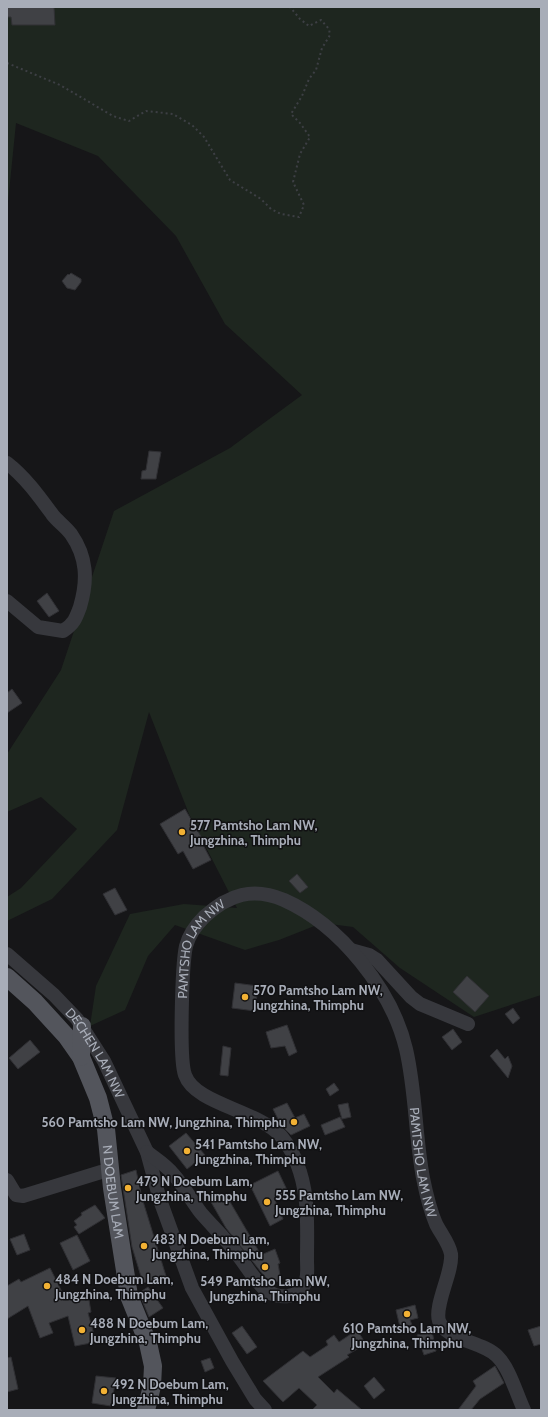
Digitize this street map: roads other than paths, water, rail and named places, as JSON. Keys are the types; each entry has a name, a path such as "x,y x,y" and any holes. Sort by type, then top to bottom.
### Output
{"main road":[{"name":"N DOEBUM LAM","path":"7,977 50,1017 67,1037 81,1057 102,1112 129,1296 148,1343 153,1366 152,1386 146,1410"},
{"name":"N DOEBUM LAM","path":"7,993 46,1030 62,1050 79,1076 95,1122 118,1290 125,1315 133,1333 142,1368 140,1391 136,1410"},
{"path":"81,1057 82,1026"}],"street":[{"path":"7,464 30,485 55,518 70,533 78,547 86,579 84,594 76,619 63,631 38,627 7,601"},
{"name":"PAMTSHO LAM NW","path":"147,1152 171,1171 200,1211 235,1250 263,1287 273,1293 286,1296 298,1294 303,1288 307,1274 308,1226 301,1174 291,1149 276,1131 265,1122 205,1096 191,1085 185,1076 182,1030 186,947 194,928 210,911 224,902 239,896 260,892 271,895 300,908 325,926 351,950 390,1007 406,1049 424,1179 435,1222 450,1249 452,1258 440,1307 439,1321 447,1331 490,1350 499,1358 524,1410"},
{"path":"351,950 369,955 376,960 411,997 420,1004 468,1024"},
{"name":"DECHEN LAM NW","path":"7,954 54,995 82,1026 104,1061 147,1152 160,1200 192,1288 255,1405 264,1410"},
{"path":"7,1180 16,1195 23,1196 101,1172"}],"place":[{"name":"577 Pamtsho Lam NW, Jungzhina, Thimphu","path":"182,832"},
{"name":"570 Pamtsho Lam NW, Jungzhina, Thimphu","path":"245,997"},
{"name":"560 Pamtsho Lam NW, Jungzhina, Thimphu","path":"294,1122"},
{"name":"541 Pamtsho Lam NW, Jungzhina, Thimphu","path":"187,1151"},
{"name":"479 N Doebum Lam, Jungzhina, Thimphu","path":"128,1188"},
{"name":"555 Pamtsho Lam NW, Jungzhina, Thimphu","path":"267,1202"},
{"name":"483 N Doebum Lam, Jungzhina, Thimphu","path":"144,1246"},
{"name":"549 Pamtsho Lam NW, Jungzhina, Thimphu","path":"265,1267"},
{"name":"484 N Doebum Lam, Jungzhina, Thimphu","path":"47,1286"},
{"name":"610 Pamtsho Lam NW, Jungzhina, Thimphu","path":"407,1314"},
{"name":"488 N Doebum Lam, Jungzhina, Thimphu","path":"82,1330"},
{"name":"492 N Doebum Lam, Jungzhina, Thimphu","path":"104,1391"}]}
